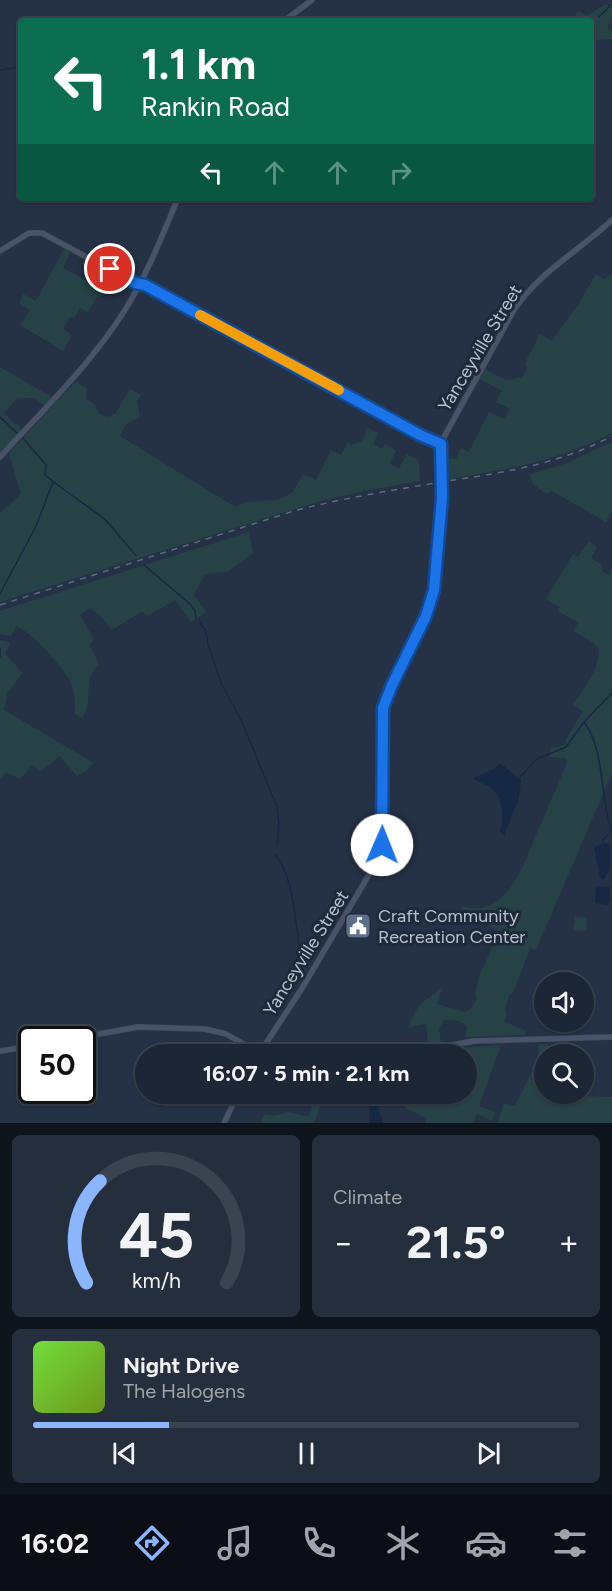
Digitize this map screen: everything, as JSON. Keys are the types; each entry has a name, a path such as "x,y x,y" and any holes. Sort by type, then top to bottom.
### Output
{"main road":[{"path":"303,7 305,0"},
{"path":"288,18 312,0"},
{"path":"0,457 98,349 140,284 177,201"},
{"name":"Yanceyville Street","path":"266,1044 301,990 380,855 383,708 426,616 434,590 442,498 441,444 514,310 528,291 540,277 612,220"},
{"path":"0,251 23,236 34,232 42,233 420,435 441,444"},
{"path":"96,1034 138,1027 199,1028 222,1033 242,1044"},
{"path":"458,1044 474,1041 612,1037"},
{"path":"0,1051 18,1048"},
{"path":"224,1123 233,1104"}],"green space":[{"path":"612,1 612,18 607,28 612,31 612,39 594,40 594,18 574,18 578,11 587,16 605,4 609,6"},
{"path":"64,249 70,252 63,268 106,291 104,295 96,298 88,312 80,308 74,318 70,316 63,329 72,335 63,351 20,325 30,310 19,303 23,294 36,301"},
{"path":"596,274 604,279 612,274 612,433 551,458 446,480 444,458 456,459 461,448 469,452 489,412 504,419 510,409 496,402 502,391 480,379 485,369 506,380 522,377 527,368 525,363 540,334 552,341"},
{"path":"0,367 52,397 44,406 35,398 17,398 4,413 22,430 0,454"},
{"path":"76,381 87,389 86,399 95,405 98,413 107,417 115,414 130,389 141,395 137,401 140,417 126,424 120,436 235,507 247,502 278,500 293,492 303,474 316,480 331,450 341,455 348,442 352,445 362,441 368,428 378,433 373,444 382,449 385,444 396,450 390,464 399,468 407,454 419,461 420,481 320,501 0,602 0,513 21,494 9,453"},
{"path":"612,442 612,512 606,522 552,491 546,494 532,483 530,474 567,463"},
{"path":"249,532 253,553 227,572 205,574 194,595 206,612 191,622 175,600 147,616 142,611 112,630 101,616 90,608 80,615 94,639 89,645 99,664 91,676 88,704 82,718 75,714 72,685 63,670 47,652 30,635 16,626 11,636 0,634 0,611"},
{"path":"589,541 597,547 591,558 602,565 602,571 608,575 612,569 612,773 536,950 530,948 513,993 509,995 504,1022 525,1030 525,1035 466,1037 467,1026 462,1022 444,1020 439,1029 441,1042 428,1044 426,1024 408,1027 419,1005 442,988 437,1004 466,1012 477,998 475,996 479,976 495,941 497,929 461,908 462,906 478,908 491,905 511,887 526,860 565,768 567,758 550,757 550,748 565,745 566,739 583,711 573,705 593,672 599,650 594,643 573,631 578,623 558,611 560,607 546,599 573,554 578,557"},
{"path":"0,640 11,643 5,653 22,673 7,694 4,710 94,763 87,770 77,776 60,756 40,772 33,764 20,779 6,772 0,780"},
{"path":"575,917 587,918 586,931 573,930"},
{"path":"501,1045 479,1106 495,1112 492,1121 477,1114 473,1123 425,1123 426,1118 406,1108 403,1104 477,1104 477,1047"},
{"path":"534,1067 534,1104 594,1104 594,1097 612,1097 612,1123 497,1123 504,1103 515,1106"},
{"path":"312,1104 321,1104 314,1123 260,1123 265,1114 274,1116 289,1112 309,1117"}],"water":[{"path":"500,763 521,780 519,798 504,836 500,832 502,810 497,794 492,788 473,778 494,769"},
{"path":"609,844 611,858 610,868 603,880 600,877 594,847"},
{"path":"597,886 610,887 610,902 607,905 595,903"},
{"path":"370,1104 376,1104 383,1123 369,1123"}],"waterway":[{"path":"599,17 612,4"},
{"path":"0,70 18,67"},
{"path":"0,417 17,433"},
{"path":"23,438 46,465 45,475 102,517 136,555"},
{"path":"0,594 36,526 53,482"},
{"path":"144,565 190,604 195,611 196,618"},
{"path":"200,623 206,631 208,645 221,683 242,722 277,807 279,824 277,846"},
{"path":"0,648 0,657"},
{"path":"519,778 537,759 566,747 584,722 612,693"},
{"path":"584,722 596,746 611,829 603,840 603,845"},
{"path":"275,855 287,876 291,890 301,962"},
{"path":"301,967 303,977"}],"railway":[{"path":"0,605 297,510 369,494 485,475 550,461 612,436"}],"slow traffic":[{"path":"200,315 339,390"}],"place":[{"name":"Craft Community Recreation Center","path":"358,926"}],"route":[{"path":"110,269 135,283 145,285 420,435 441,444 442,498 434,590 426,616 383,708 382,845"}]}
